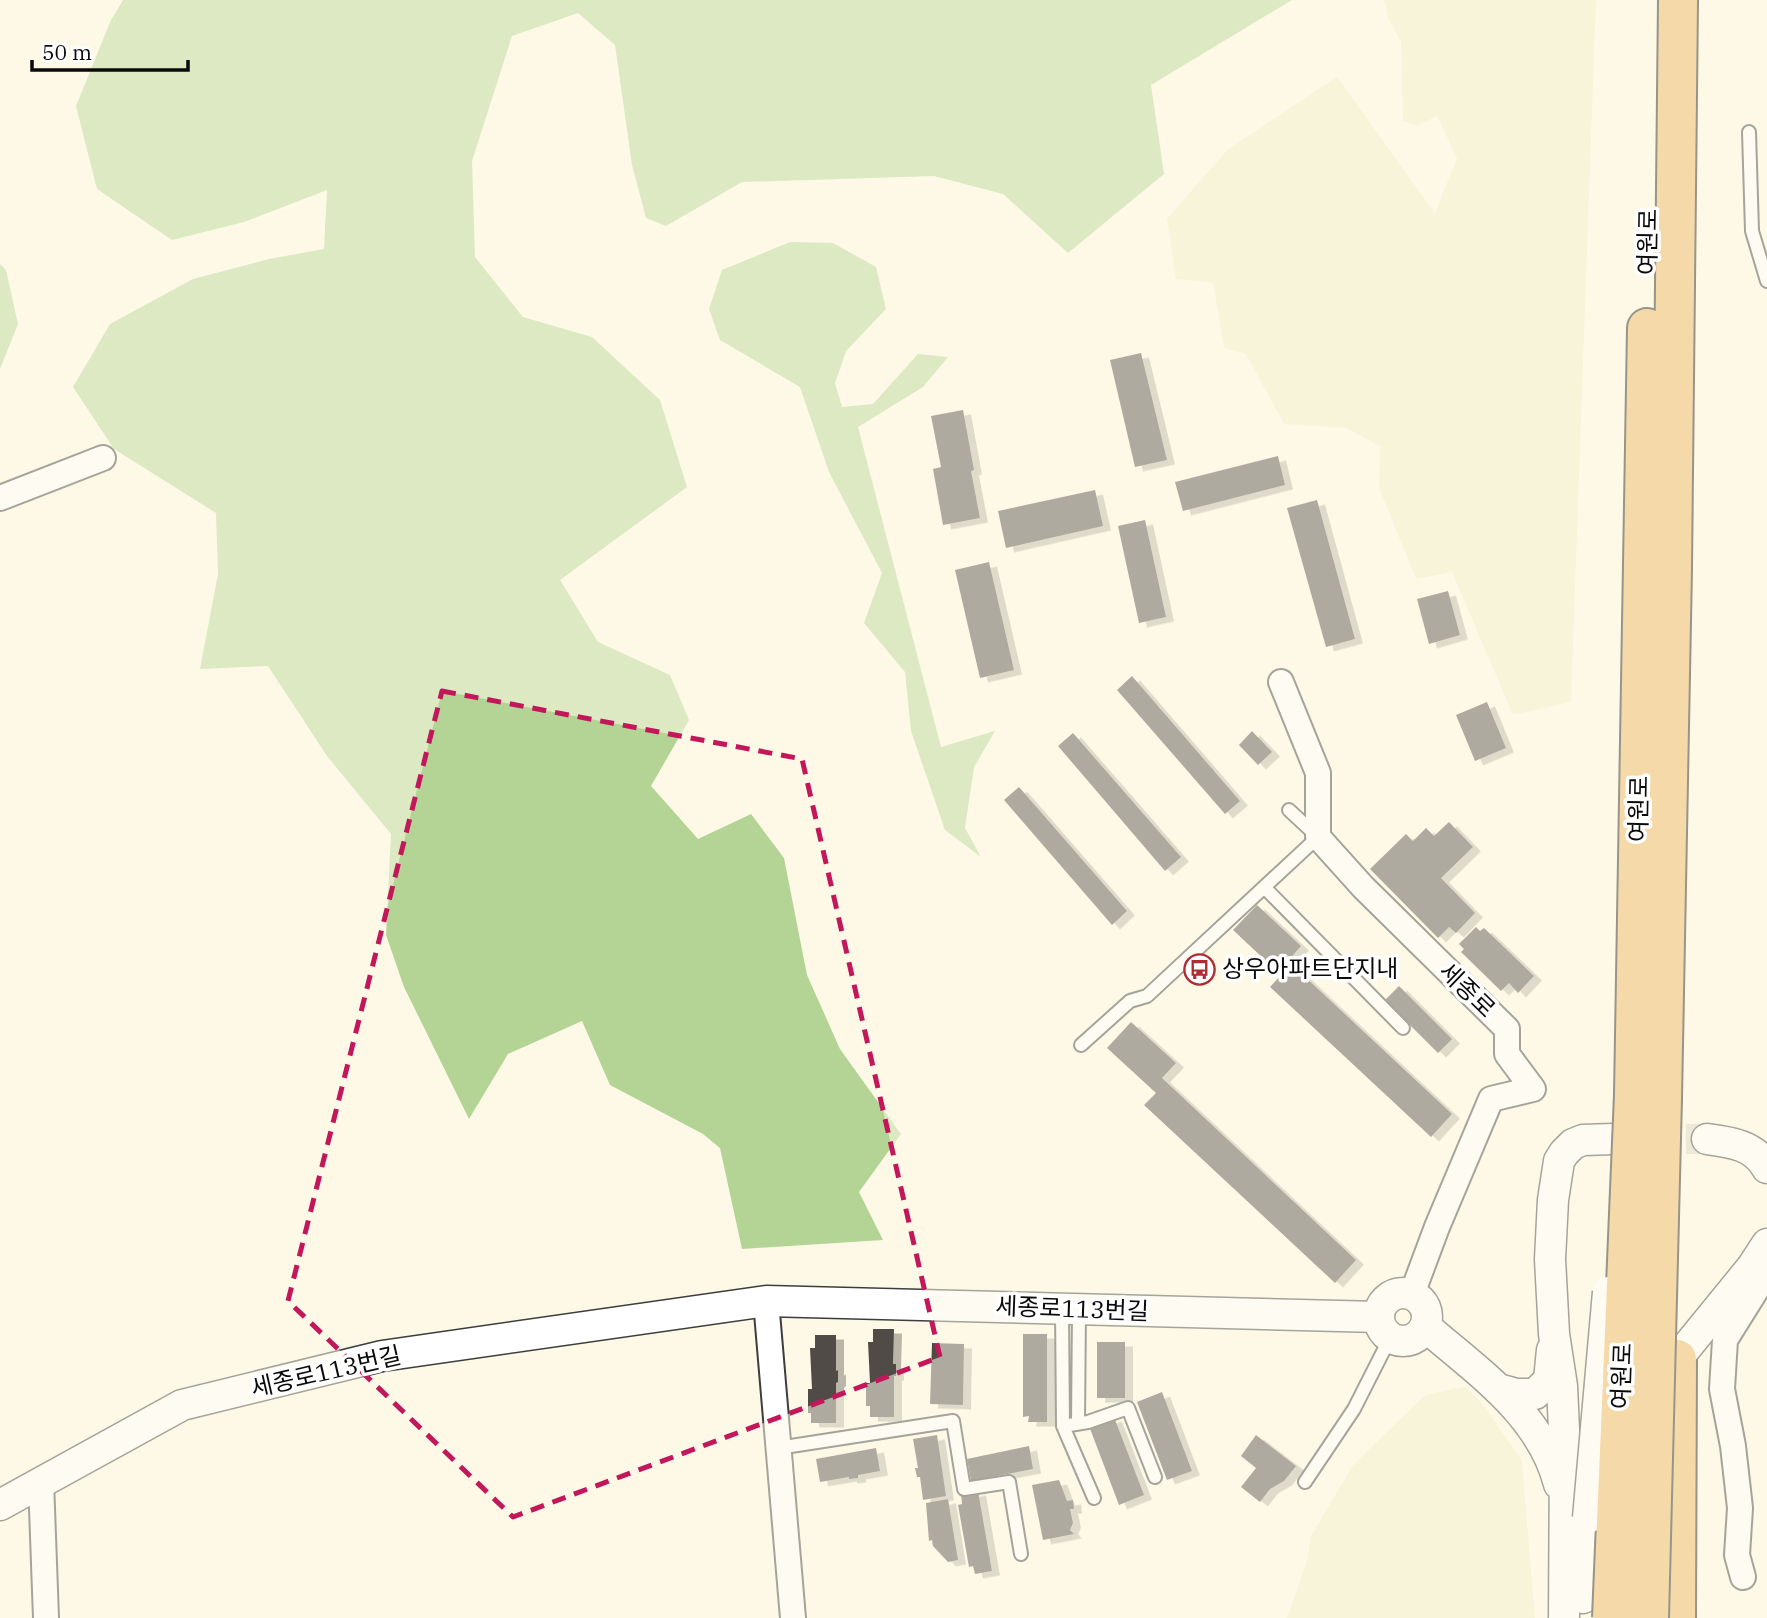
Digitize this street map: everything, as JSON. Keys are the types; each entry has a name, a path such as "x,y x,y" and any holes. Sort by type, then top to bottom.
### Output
{"highway":[{"name":"여원로","path":"1653,0 1660,1093 1670,1615"},
{"name":"여원로","path":"1612,1618 1660,1093 1672,568 1678,0"},
{"path":"1660,1093 1677,1359 1670,1615"}],"street":[{"path":"0,498 103,458"},
{"path":"1281,682 1318,773 1318,837"},
{"name":"세종로","path":"1318,837 1363,887 1507,1029 1507,1054 1533,1089 1492,1099 1437,1227 1412,1294"},
{"path":"1564,1618 1624,1127 1660,1093"},
{"path":"1582,1618 1577,1515 1554,1334 1550,1259 1553,1200 1559,1161 1573,1144 1584,1140 1613,1139"},
{"path":"1767,1142 1721,1140 1762,1158 1767,1168"},
{"path":"1677,1359 1752,1267 1767,1244"},
{"path":"1743,1577 1737,1555 1740,1508 1733,1446 1722,1389 1725,1340 1767,1273"},
{"path":"1404,1292 1419,1298 1426,1307 1426,1327 1421,1334 1407,1341 1385,1327 1384,1302 1389,1297 1404,1292"},
{"path":"766,1301 793,1618"},
{"name":"세종로113번길","path":"0,1506 182,1405 382,1356 766,1301 1070,1309 1385,1327"},
{"path":"1426,1327 1498,1389 1536,1431 1577,1515"},
{"path":"1498,1389 1516,1394 1535,1394 1549,1380 1554,1334"},
{"path":"41,1481 46,1618"}],"lane":[{"path":"1749,132 1752,231 1767,281"},
{"path":"1081,1045 1130,1001 1147,996 1318,837 1289,810"},
{"path":"1265,888 1403,1028"},
{"path":"1070,1309 1078,1423"},
{"path":"1070,1309 1063,1426 1094,1498"},
{"path":"1305,1482 1354,1409 1385,1327"},
{"path":"1063,1426 1128,1408 1155,1477"},
{"path":"778,1448 953,1421 964,1489 1009,1482 1021,1554"}],"highlighted area":[{"path":"442,691 802,759 940,1357 513,1517 288,1301"}],"shaded area":[{"path":"1384,0 1596,0 1571,702 1513,715 1452,572 1416,579 1379,488 1380,446 1346,428 1284,424 1246,354 1224,348 1213,283 1176,279 1167,219 1227,150 1337,77 1435,213 1457,158 1437,116 1417,126 1403,121 1401,42 1388,18"},
{"path":"1465,1386 1484,1406 1522,1461 1535,1618 1287,1618 1308,1558 1310,1538 1353,1465 1424,1396"}],"green space":[{"path":"123,0 1292,0 1151,85 1164,174 1068,253 1003,194 934,176 742,182 666,226 646,218 632,165 615,45 578,13 512,36 472,161 475,257 523,317 592,337 660,400 687,487 560,580 598,642 670,675 689,720 651,786 698,839 751,814 784,858 807,975 840,1049 901,1134 859,1192 883,1240 742,1249 720,1148 703,1134 610,1085 582,1021 508,1054 469,1119 404,987 386,935 391,834 327,756 268,666 200,669 218,574 216,513 114,449 73,387 110,324 193,279 269,259 324,249 327,190 244,222 172,240 97,189 76,106 111,20"},
{"path":"790,242 833,243 876,267 886,309 846,351 835,383 842,407 873,404 918,354 948,357 923,387 858,427 941,747 995,731 974,767 965,828 981,857 945,830 911,731 905,672 864,623 882,573 829,472 800,387 720,340 709,309 722,270"},
{"path":"0,264 6,270 18,324 0,369"}],"building":[{"path":"1141,353 1167,460 1135,467 1110,360"},
{"path":"963,410 980,518 943,525 933,469 941,467 931,416"},
{"path":"1278,456 1285,485 1183,511 1175,482"},
{"path":"1095,490 1103,526 1006,548 998,511"},
{"path":"1317,500 1355,639 1326,647 1287,508"},
{"path":"1145,520 1166,617 1139,623 1118,526"},
{"path":"989,562 1014,670 980,678 955,570"},
{"path":"1448,591 1460,635 1429,644 1417,599"},
{"path":"1132,676 1240,801 1225,814 1117,690"},
{"path":"1487,702 1506,748 1475,761 1456,715"},
{"path":"1252,731 1272,752 1258,765 1239,745"},
{"path":"1073,733 1181,857 1165,871 1058,746"},
{"path":"1019,787 1127,911 1112,925 1004,800"},
{"path":"1449,822 1473,847 1441,878 1475,913 1456,933 1449,927 1438,938 1370,869 1406,834 1413,841 1426,828 1434,836"},
{"path":"1257,905 1301,946 1288,961 1452,1114 1431,1137 1270,987 1281,975 1233,930"},
{"path":"1476,927 1480,931 1484,928 1534,976 1518,993 1509,983 1501,991 1461,952 1464,949 1459,944"},
{"path":"1399,986 1452,1039 1438,1053 1385,1000"},
{"path":"1131,1022 1176,1063 1162,1078 1356,1260 1335,1283 1144,1105 1156,1093 1107,1048"},
{"path":"873,1329 894,1329 894,1417 870,1417 870,1406 866,1406 866,1383 870,1383 868,1342 873,1342"},
{"path":"1023,1334 1047,1334 1047,1422 1028,1422 1029,1416 1023,1417"},
{"path":"815,1335 836,1335 836,1423 811,1423 811,1413 808,1413 808,1389 812,1389 810,1348 815,1348"},
{"path":"1097,1342 1125,1342 1125,1398 1097,1398"},
{"path":"932,1343 964,1344 963,1405 930,1404"},
{"path":"1162,1392 1192,1471 1167,1480 1137,1402"},
{"path":"1114,1417 1144,1495 1119,1505 1089,1426"},
{"path":"937,1435 946,1496 923,1500 920,1477 917,1477 915,1468 918,1468 913,1439"},
{"path":"1256,1435 1296,1466 1284,1481 1270,1489 1260,1502 1241,1487 1256,1468 1241,1456"},
{"path":"1029,1446 1033,1469 971,1481 967,1459"},
{"path":"876,1448 880,1471 858,1475 858,1478 820,1482 816,1459"},
{"path":"1059,1480 1067,1501 1073,1500 1074,1509 1070,1509 1073,1523 1070,1530 1074,1534 1043,1540 1032,1485"},
{"path":"978,1491 992,1571 975,1574 973,1566 969,1567 958,1505 962,1504 961,1494"},
{"path":"948,1499 958,1560 948,1562 933,1546 932,1540 929,1541 926,1503"}],"tunnel":[{"path":"1641,1139 1707,1139"}],"place":[{"name":"상우아파트단지내","path":"1199,969"}]}
